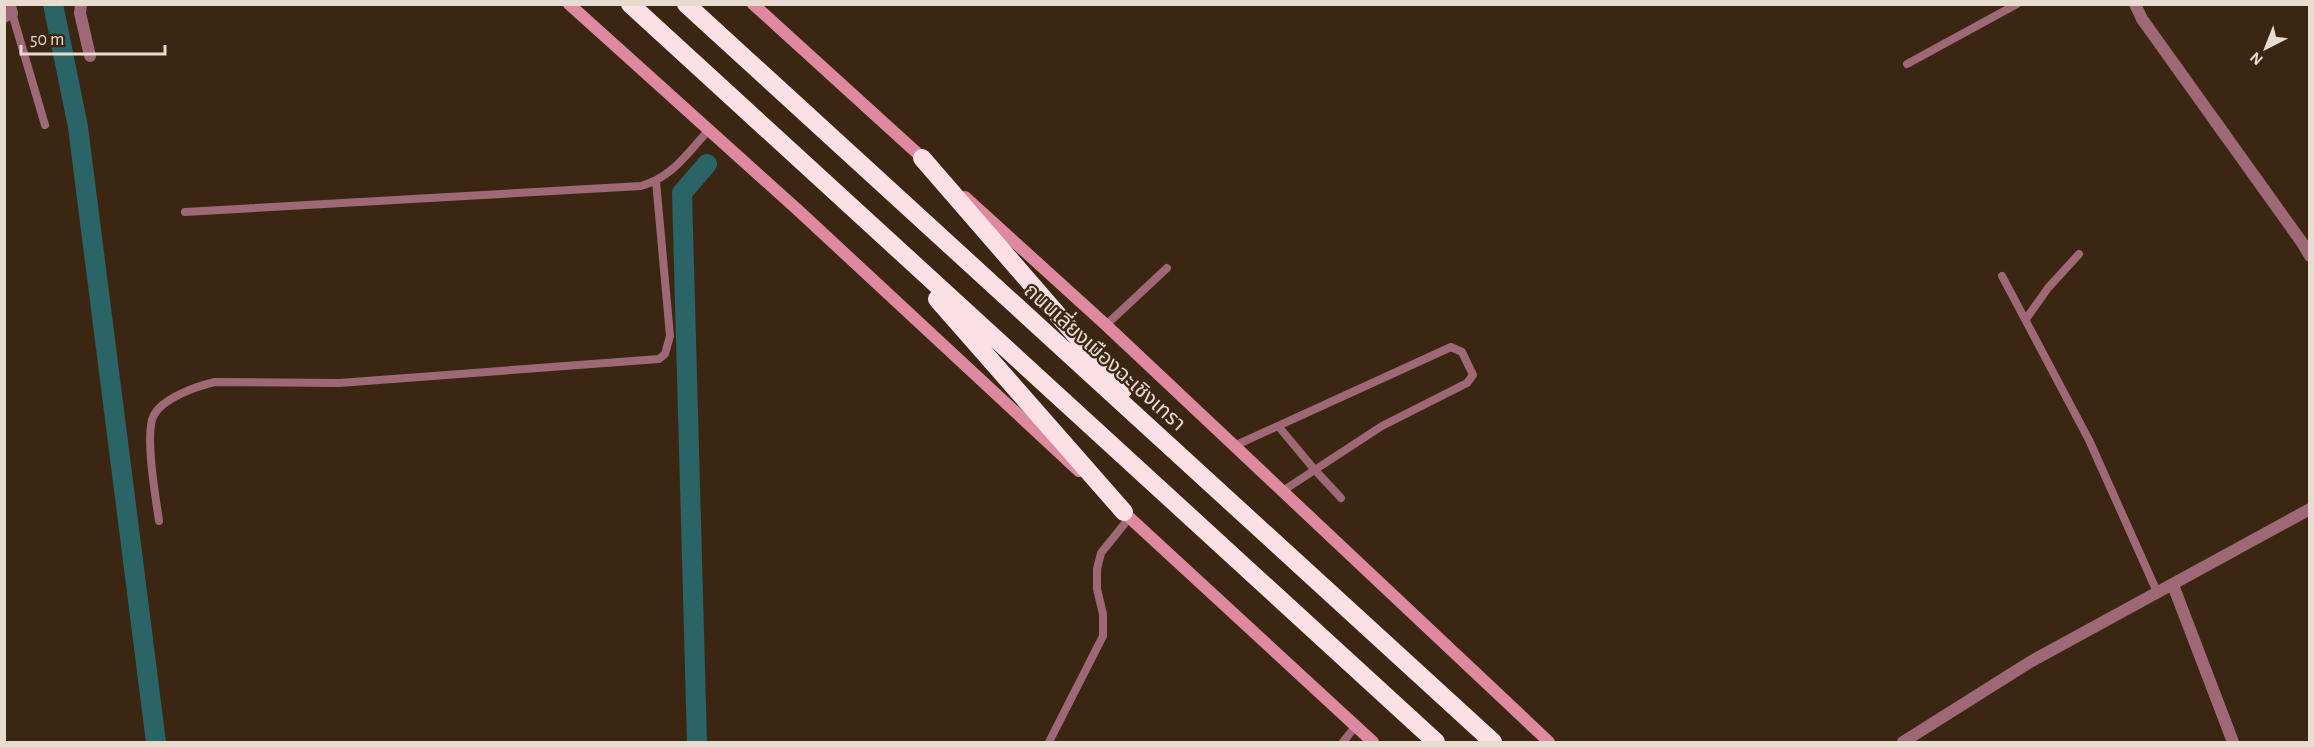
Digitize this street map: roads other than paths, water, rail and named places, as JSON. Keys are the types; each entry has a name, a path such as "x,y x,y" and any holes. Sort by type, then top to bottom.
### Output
{"highway":[{"path":"630,4 1436,742"},
{"name":"ถนนเลี่ยงเมืองฉะเชิงเทรา","path":"686,4 1493,742"},
{"path":"922,158 1177,453"},
{"path":"877,231 1127,514"}],"main road":[{"path":"569,4 709,130 1373,742"},
{"name":"ถนนเลี่ยงเมืองฉะเชิงเทรา","path":"753,4 1106,325 1549,742"}],"street":[{"path":"81,4 80,13 90,56"},
{"path":"2134,4 2142,19 2310,256"},
{"path":"1903,742 2030,662 2310,509"},
{"path":"2173,585 2233,742"}],"lane":[{"path":"1907,64 2018,4"},
{"path":"9,12 45,125"},
{"path":"185,212 641,186 656,182 677,167 709,130"},
{"path":"159,521 150,439 153,416 161,407 198,385 214,382 339,383 659,359 665,354 670,336 656,182"},
{"path":"2026,319 2079,254"},
{"path":"1106,325 1167,268"},
{"path":"2002,276 2089,440 2158,594"},
{"path":"1234,446 1280,427 1451,347 1462,352 1473,375 1467,383 1382,426 1281,492"},
{"path":"1280,427 1341,498"},
{"path":"1049,742 1103,636 1103,614 1097,589 1097,569 1101,553 1127,514"},
{"path":"1343,742 1355,727"}],"waterway":[{"path":"53,4 78,127 156,742"},
{"path":"697,742 682,193 707,164"}]}
